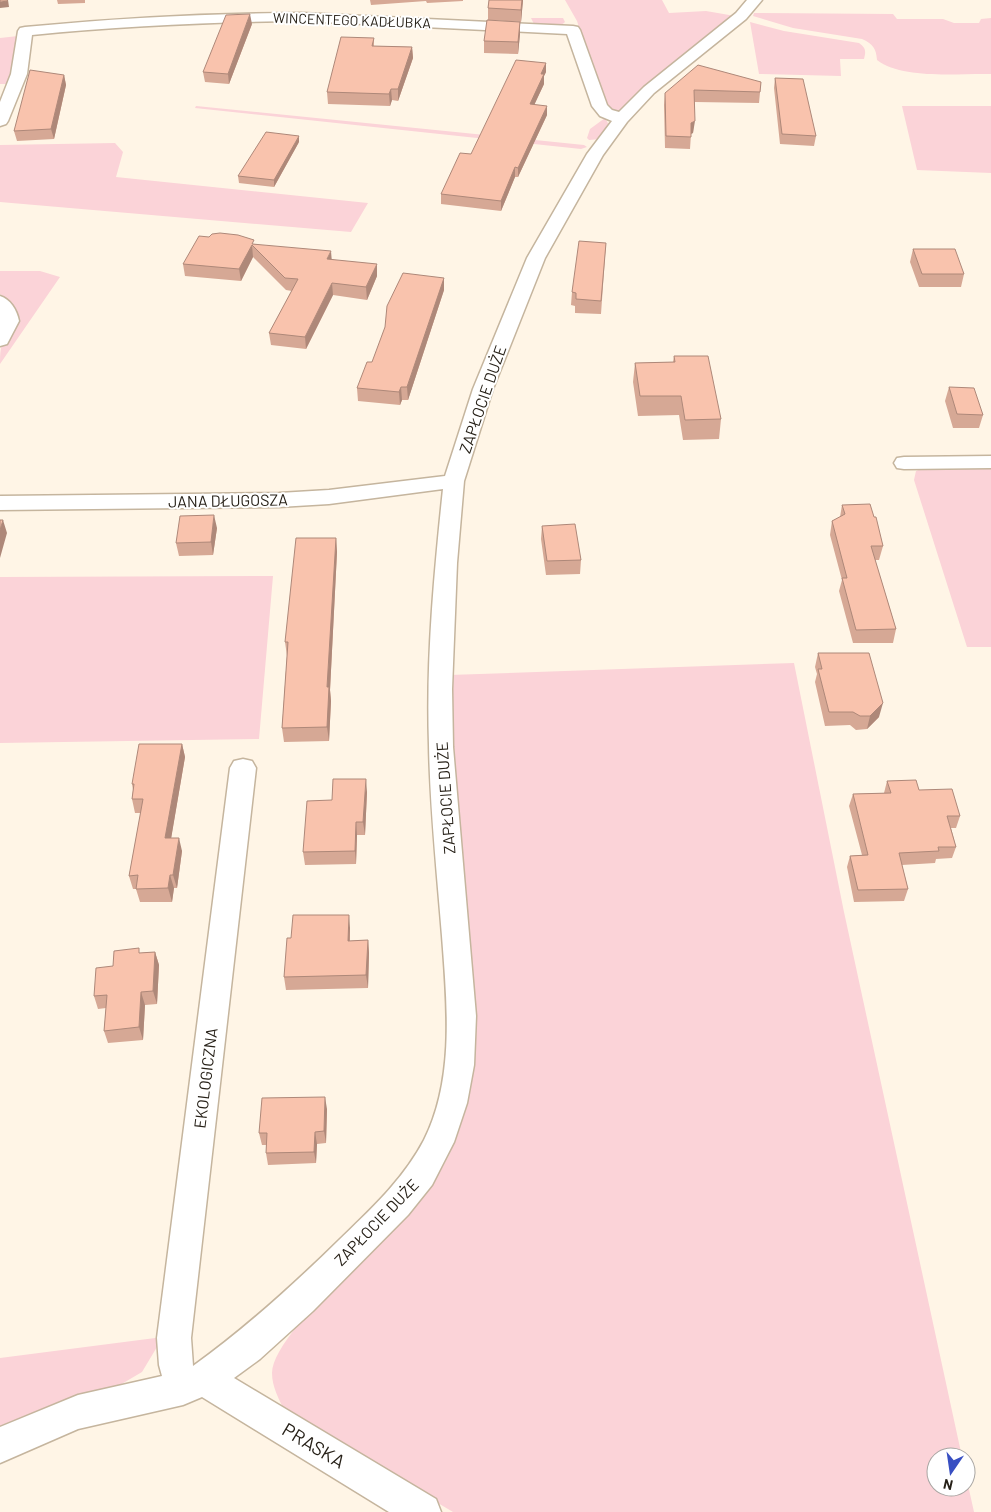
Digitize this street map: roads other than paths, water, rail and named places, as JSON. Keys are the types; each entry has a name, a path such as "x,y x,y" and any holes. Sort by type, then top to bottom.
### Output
{"street":[{"name":"ZAPŁOCIE DUŻE","path":"0,1445 78,1412 194,1383 255,1341 301,1300 397,1205 421,1175 438,1142 452,1103 460,1065 462,1016 441,747 440,689 446,563 454,481 483,389 536,258 595,154 621,119 649,90 741,16 755,0"},
{"name":"WINCENTEGO KADŁUBKA","path":"0,121 19,74 25,31 103,24 258,17 328,18 573,30 600,106 606,113 621,119"},
{"path":"0,302 8,310 11,318 0,340"},
{"path":"904,463 991,462"},
{"name":"JANA DŁUGOSZA","path":"0,503 279,500 328,497 454,481"},
{"name":"EKOLOGICZNA","path":"194,1383 176,1365 174,1338 243,768"},
{"name":"PRASKA","path":"194,1383 423,1512"}]}
